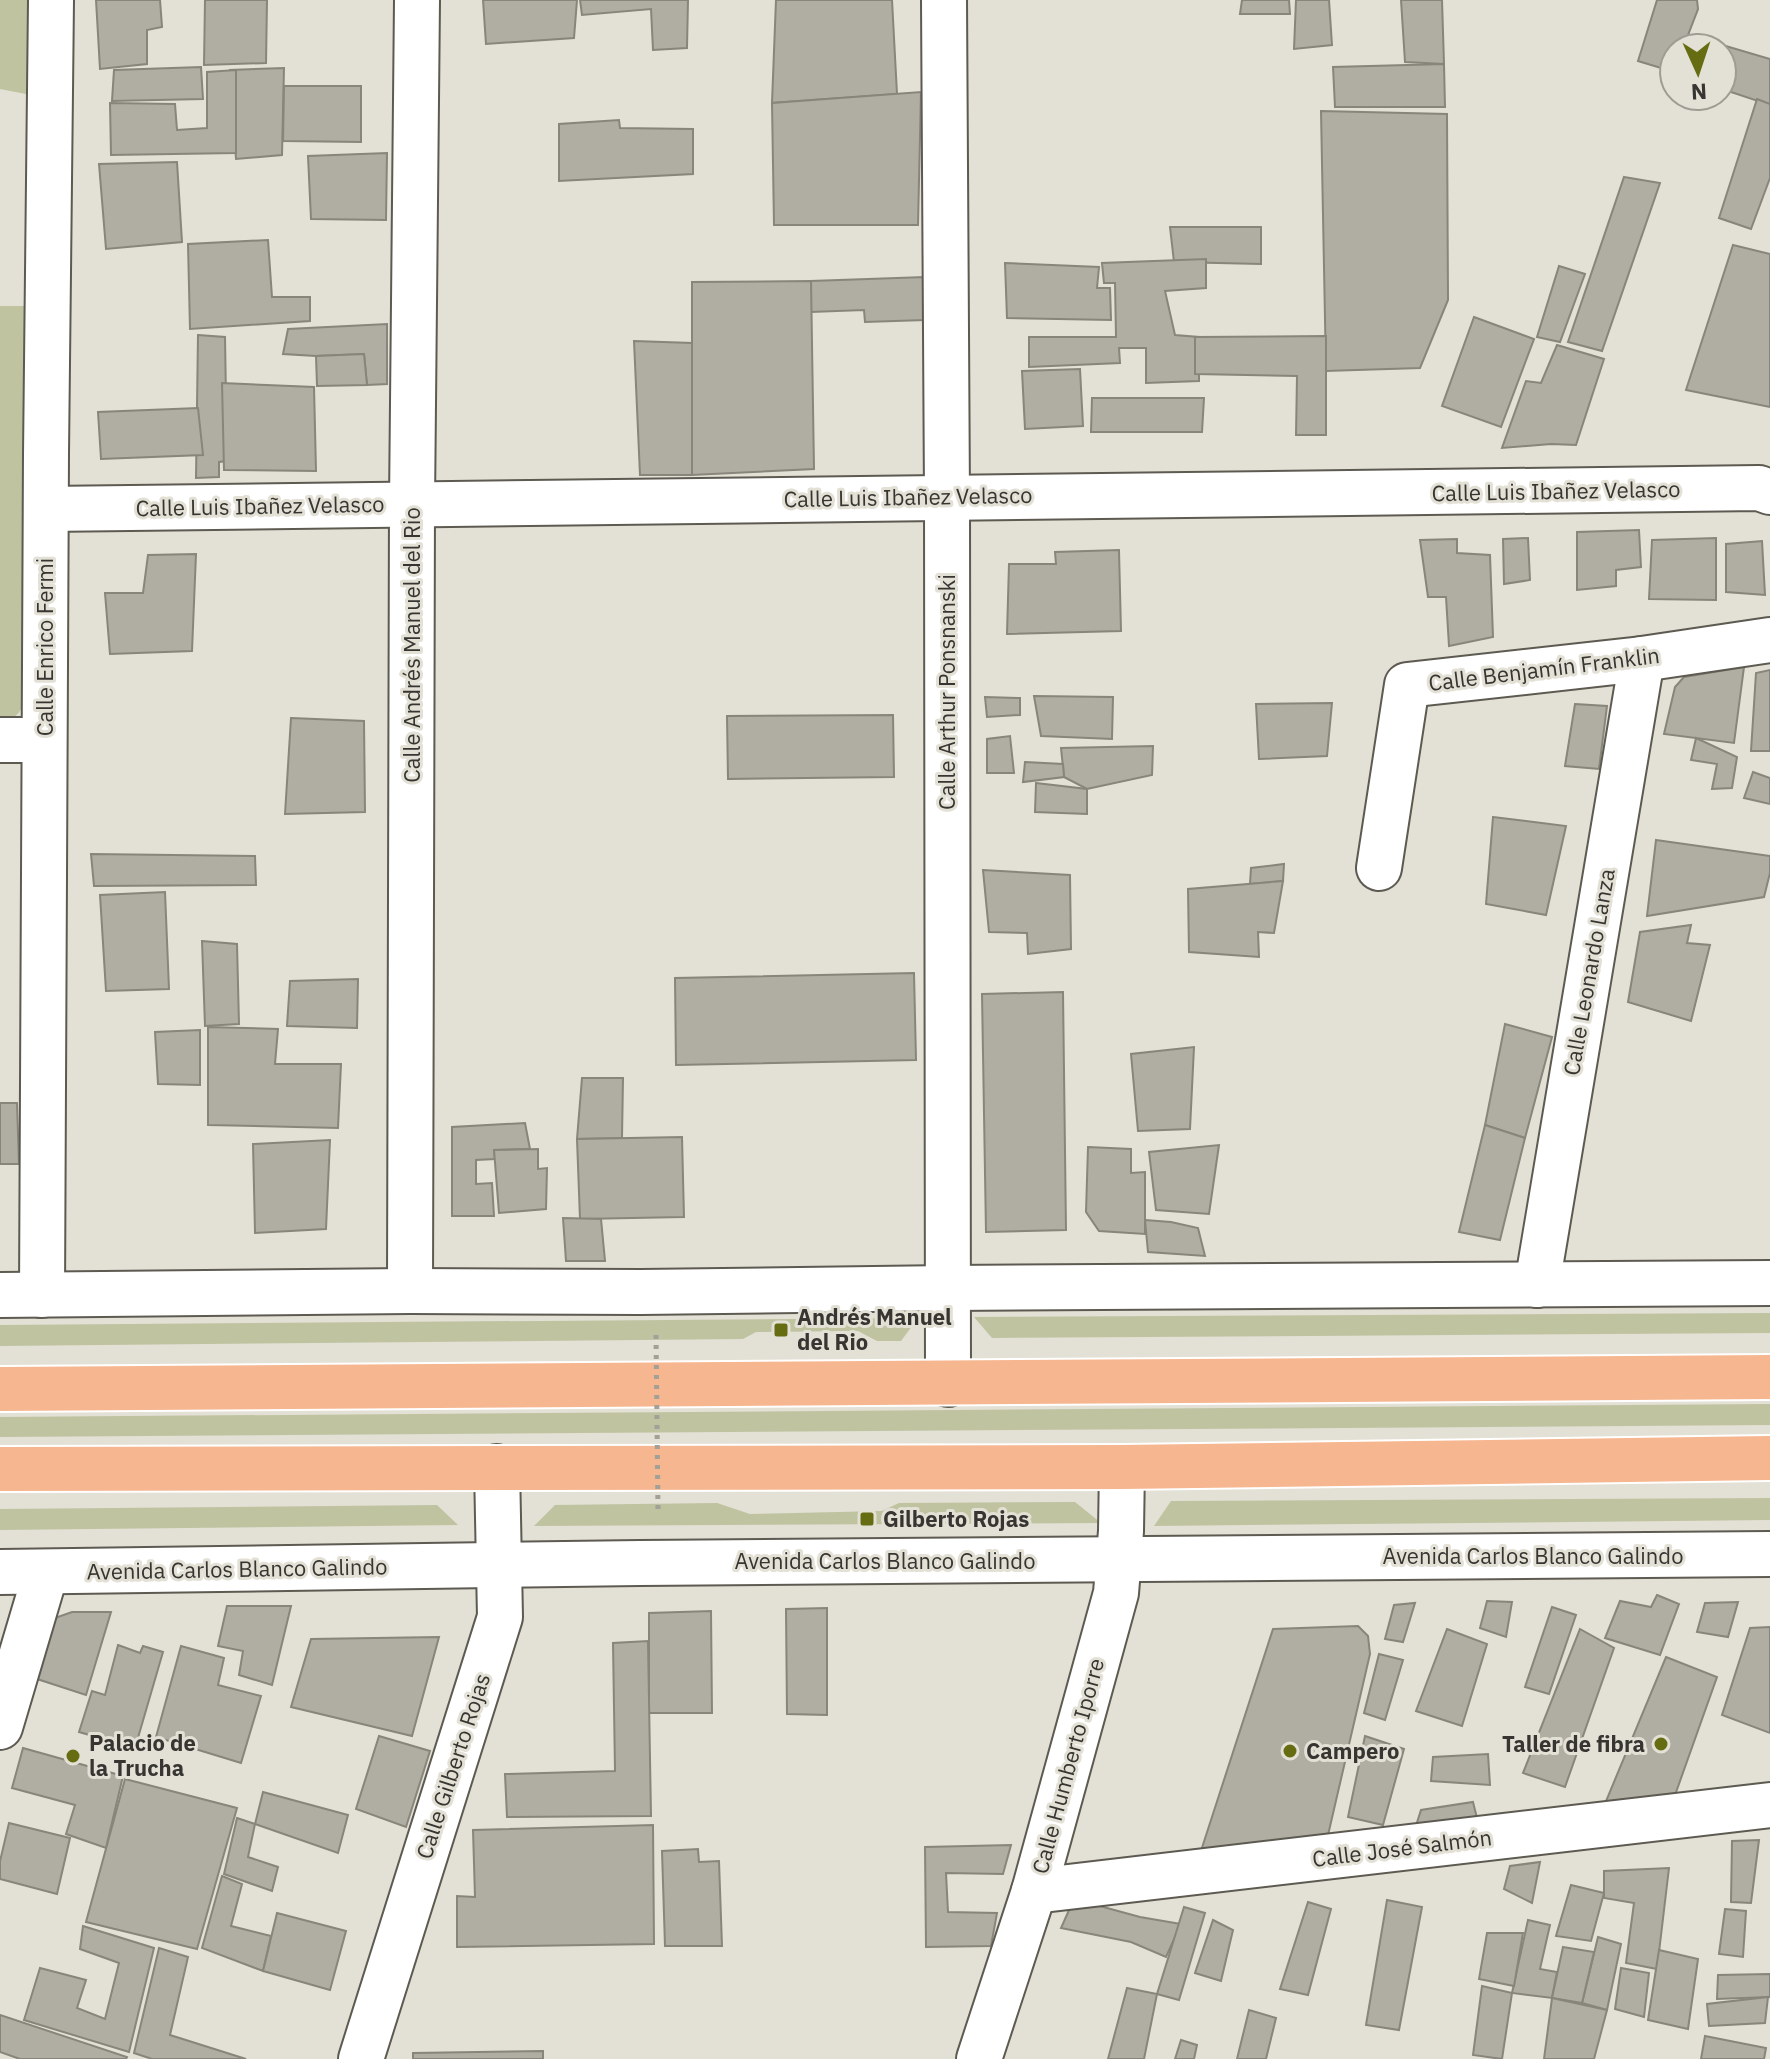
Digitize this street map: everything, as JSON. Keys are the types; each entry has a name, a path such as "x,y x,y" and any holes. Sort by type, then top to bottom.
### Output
{"highway":[{"path":"0,1389 1770,1377"},
{"path":"0,1469 1122,1467 1770,1458"}],"street":[{"name":"Calle Enrico Fermi","path":"21,1295 44,740 51,0"},
{"name":"Calle Andrés Manuel del Rio","path":"410,1291 417,0"},
{"name":"Calle Arthur Ponsnanski","path":"944,0 948,1384"},
{"name":"Calle Luis Ibañez Velasco","path":"46,509 1759,488 1770,492"},
{"name":"Calle Benjamín Franklin","path":"1379,868 1407,685 1642,659 1770,640"},
{"name":"Calle Leonardo Lanza","path":"1537,1285 1642,659"},
{"path":"0,740 44,740"},
{"path":"21,1295 1770,1283"},
{"name":"Calle Gilberto Rojas","path":"361,2059 500,1617 497,1467"},
{"name":"Calle Humberto Iporre","path":"979,2059 1034,1891 1116,1593 1122,1467"},
{"name":"Avenida Carlos Blanco Galindo","path":"0,1572 1770,1554"},
{"path":"0,1727 46,1572"},
{"name":"Calle José Salmón","path":"1034,1891 1770,1805"}],"path":[{"path":"656,1335 658,1511"}],"green space":[{"path":"0,0 33,0 31,95 0,89"},
{"path":"0,306 29,306 25,701 16,716 0,721"},
{"path":"1770,1313 1770,1333 992,1338 974,1317"},
{"path":"918,1318 901,1341 877,1341 858,1331 756,1332 743,1339 0,1346 0,1325"},
{"path":"1770,1404 1770,1425 0,1437 0,1417"},
{"path":"1770,1498 1770,1520 1154,1526 1171,1501"},
{"path":"1075,1502 1101,1523 534,1526 555,1505 717,1503 750,1514 882,1511 899,1503"},
{"path":"437,1505 458,1525 0,1530 0,1509"}],"building":[{"path":"96,0 160,0 162,27 147,30 147,64 100,69"},
{"path":"205,0 267,0 266,63 204,65"},
{"path":"483,0 577,0 574,38 486,44"},
{"path":"580,0 688,0 687,48 653,50 651,9 582,15"},
{"path":"776,0 892,0 897,94 772,103"},
{"path":"1242,0 1289,0 1290,14 1240,14"},
{"path":"1296,0 1329,0 1332,45 1294,49"},
{"path":"1401,0 1442,0 1444,64 1405,62"},
{"path":"1657,0 1697,0 1698,9 1689,32 1658,32 1658,67 1638,61"},
{"path":"1738,50 1770,59 1770,105 1738,94"},
{"path":"1444,64 1445,107 1335,107 1333,67"},
{"path":"201,67 203,99 112,101 114,70"},
{"path":"284,68 282,155 236,159 230,70"},
{"path":"236,70 236,153 111,155 110,103 175,104 177,130 207,128 207,72"},
{"path":"284,86 361,86 361,142 283,141"},
{"path":"921,92 918,225 774,225 772,103"},
{"path":"1757,99 1770,104 1770,178 1751,229 1719,218"},
{"path":"1321,111 1447,114 1448,300 1420,368 1326,371"},
{"path":"619,120 620,128 693,129 693,174 559,181 559,124"},
{"path":"387,153 386,220 311,219 308,156"},
{"path":"177,162 182,242 106,249 99,164"},
{"path":"1624,177 1660,183 1602,351 1568,342"},
{"path":"1170,227 1261,227 1261,264 1174,262"},
{"path":"268,240 272,297 310,297 310,321 190,329 188,244"},
{"path":"1733,245 1770,254 1770,407 1686,390"},
{"path":"1206,259 1206,288 1165,291 1175,335 1199,337 1199,381 1146,383 1146,348 1119,348 1120,363 1029,367 1029,337 1116,337 1115,283 1104,283 1102,263"},
{"path":"1005,263 1099,267 1097,288 1110,288 1111,320 1007,318"},
{"path":"1559,266 1585,274 1560,342 1537,337"},
{"path":"925,277 925,320 865,322 864,310 811,312 811,281"},
{"path":"811,281 814,469 692,475 692,282"},
{"path":"1474,317 1534,339 1501,427 1442,406"},
{"path":"387,324 387,384 367,385 364,354 283,354 288,329"},
{"path":"198,335 225,337 227,461 219,462 219,477 196,478"},
{"path":"1326,336 1326,435 1296,435 1297,376 1195,374 1195,337"},
{"path":"634,341 692,343 692,475 640,475"},
{"path":"1557,345 1604,359 1576,445 1502,448 1526,381 1541,383"},
{"path":"364,354 367,385 317,386 316,356"},
{"path":"1080,369 1083,426 1025,429 1022,371"},
{"path":"222,383 314,387 316,471 224,470"},
{"path":"1092,398 1204,398 1202,432 1091,432"},
{"path":"198,408 203,455 101,459 98,412"},
{"path":"1639,530 1641,567 1616,570 1616,586 1577,590 1577,532"},
{"path":"1528,538 1530,580 1504,584 1503,539"},
{"path":"1716,538 1716,600 1649,599 1652,540"},
{"path":"1457,539 1457,553 1490,555 1493,637 1449,646 1446,597 1428,597 1420,540"},
{"path":"1762,541 1765,595 1726,592 1726,544"},
{"path":"1119,550 1121,631 1007,634 1009,564 1056,564 1055,552"},
{"path":"196,554 192,651 110,654 105,593 143,593 148,555"},
{"path":"1744,667 1734,743 1664,734 1675,687 1684,677"},
{"path":"1770,670 1770,751 1751,751 1756,673"},
{"path":"1034,696 1113,697 1112,739 1041,736"},
{"path":"985,697 1020,698 1020,715 987,717"},
{"path":"1332,703 1327,756 1259,759 1256,704"},
{"path":"1575,704 1607,706 1599,769 1565,766"},
{"path":"893,715 894,777 728,779 727,716"},
{"path":"291,718 364,721 365,812 285,814"},
{"path":"1010,736 1014,773 987,773 987,739"},
{"path":"1696,738 1737,757 1732,788 1712,789 1717,764 1691,760"},
{"path":"1153,746 1152,775 1087,789 1064,777 1061,748"},
{"path":"1025,762 1063,764 1064,777 1023,782"},
{"path":"1753,772 1770,778 1770,804 1744,798"},
{"path":"1036,783 1087,789 1087,814 1035,812"},
{"path":"1493,817 1566,826 1546,915 1486,904"},
{"path":"1656,840 1770,856 1770,873 1764,897 1647,916"},
{"path":"91,854 255,856 256,885 94,886"},
{"path":"1284,864 1283,881 1250,884 1251,868"},
{"path":"983,870 1070,875 1071,949 1028,954 1027,933 989,932"},
{"path":"1283,881 1274,933 1258,932 1259,957 1189,952 1188,889"},
{"path":"165,892 169,989 106,991 100,895"},
{"path":"1691,925 1687,943 1710,945 1691,1021 1628,1002 1640,932"},
{"path":"202,941 237,944 239,1024 205,1026"},
{"path":"914,973 916,1060 676,1065 675,978"},
{"path":"358,979 357,1028 287,1026 290,981"},
{"path":"1063,992 1066,1230 986,1232 982,994"},
{"path":"1505,1024 1552,1037 1525,1138 1485,1125"},
{"path":"208,1027 278,1029 275,1064 341,1064 338,1128 208,1125"},
{"path":"200,1030 200,1085 158,1084 155,1032"},
{"path":"1194,1047 1190,1129 1138,1131 1131,1054"},
{"path":"582,1078 623,1078 622,1138 577,1139"},
{"path":"0,1103 17,1103 19,1164 0,1164"},
{"path":"525,1123 530,1149 494,1150 495,1159 476,1160 476,1184 492,1183 494,1216 452,1216 452,1127"},
{"path":"1485,1125 1525,1138 1500,1240 1459,1232"},
{"path":"682,1137 684,1217 580,1219 577,1139"},
{"path":"330,1140 326,1229 255,1233 253,1144"},
{"path":"1219,1145 1209,1214 1156,1210 1149,1152"},
{"path":"1088,1147 1131,1149 1131,1173 1145,1172 1145,1234 1099,1231 1086,1212"},
{"path":"538,1149 538,1169 547,1168 546,1209 499,1213 494,1150"},
{"path":"563,1218 601,1219 605,1261 566,1261"},
{"path":"1145,1220 1198,1228 1205,1256 1148,1252"},
{"path":"1657,1595 1679,1604 1660,1655 1605,1638 1620,1601 1651,1607"},
{"path":"1487,1601 1512,1602 1506,1637 1480,1628"},
{"path":"1738,1602 1728,1637 1697,1632 1705,1603"},
{"path":"1415,1603 1403,1642 1385,1639 1394,1605"},
{"path":"227,1606 291,1606 272,1685 239,1675 243,1651 218,1646"},
{"path":"1552,1607 1576,1615 1549,1694 1525,1687"},
{"path":"827,1608 827,1715 787,1714 786,1609"},
{"path":"711,1611 712,1713 649,1713 649,1613"},
{"path":"72,1612 111,1612 86,1695 31,1677 52,1619"},
{"name":"Campero","path":"1358,1626 1368,1636 1370,1654 1325,1848 1198,1860 1273,1629"},
{"path":"1770,1627 1770,1733 1722,1715 1750,1628"},
{"path":"1447,1629 1487,1644 1462,1726 1416,1711"},
{"path":"1580,1629 1614,1648 1565,1787 1523,1773"},
{"path":"439,1637 412,1736 291,1707 311,1639"},
{"path":"648,1641 651,1816 507,1817 505,1774 615,1771 613,1643"},
{"path":"118,1645 140,1653 143,1646 163,1652 135,1748 79,1732 92,1691 105,1695"},
{"path":"181,1646 224,1658 218,1685 261,1696 241,1763 156,1737"},
{"path":"1379,1654 1403,1660 1385,1720 1364,1713"},
{"name":"Taller de fibra","path":"1666,1657 1717,1677 1669,1812 1599,1818"},
{"path":"379,1736 430,1751 406,1827 356,1809"},
{"path":"1365,1736 1404,1749 1383,1825 1348,1817"},
{"path":"23,1748 123,1776 106,1848 66,1834 75,1805 12,1788"},
{"path":"1488,1754 1490,1785 1431,1781 1433,1757"},
{"path":"125,1779 237,1808 197,1949 86,1922"},
{"path":"263,1792 348,1815 338,1853 255,1824"},
{"path":"1473,1802 1480,1830 1414,1832 1421,1810"},
{"path":"237,1818 255,1824 248,1857 278,1867 272,1891 224,1874"},
{"path":"9,1823 70,1838 57,1894 0,1879 0,1861"},
{"path":"653,1825 654,1944 457,1947 457,1896 475,1897 473,1830"},
{"path":"1759,1840 1751,1903 1731,1902 1732,1841"},
{"path":"1011,1845 1003,1874 946,1873 948,1912 997,1913 991,1946 926,1947 925,1847"},
{"path":"698,1849 699,1862 719,1861 722,1946 665,1946 662,1851"},
{"path":"1540,1862 1532,1903 1504,1889 1510,1866"},
{"path":"1669,1868 1657,1969 1626,1963 1634,1903 1604,1898 1604,1871"},
{"path":"222,1876 242,1884 231,1926 271,1936 263,1971 202,1948"},
{"path":"1571,1885 1604,1893 1591,1941 1556,1936"},
{"path":"1074,1899 1140,1917 1181,1924 1166,1957 1131,1942 1061,1928"},
{"path":"1387,1900 1422,1907 1399,2030 1366,2025"},
{"path":"1308,1902 1331,1909 1308,1995 1280,1989"},
{"path":"1184,1907 1205,1913 1179,2000 1157,1994"},
{"path":"1725,1909 1746,1911 1743,1957 1719,1954"},
{"path":"277,1913 346,1931 330,1990 263,1971"},
{"path":"1213,1920 1233,1930 1221,1981 1195,1973"},
{"path":"1528,1920 1550,1925 1540,1969 1557,1972 1552,1998 1512,1993"},
{"path":"83,1926 154,1948 129,2052 24,2020 40,1968 86,1980 77,2008 105,2019 119,1963 80,1949"},
{"path":"1487,1933 1523,1933 1514,1986 1479,1979"},
{"path":"1598,1937 1621,1944 1607,2010 1582,2003"},
{"path":"1563,1947 1594,1952 1582,2003 1552,1998"},
{"path":"159,1948 188,1957 170,2035 246,2059 152,2059 134,2053"},
{"path":"1659,1950 1698,1959 1688,2029 1648,2020"},
{"path":"1621,1968 1649,1973 1644,2017 1615,2009"},
{"path":"1770,1974 1770,1997 1717,1999 1718,1975"},
{"path":"1482,1986 1512,1993 1502,2059 1473,2055"},
{"path":"1127,1988 1157,1994 1144,2059 1108,2059"},
{"path":"1768,1997 1765,2023 1709,2026 1707,2004"},
{"path":"1552,1998 1607,2010 1594,2059 1544,2059"},
{"path":"1249,2010 1276,2018 1266,2059 1237,2059"},
{"path":"0,2015 127,2057 20,2059 0,2052"},
{"path":"1705,2036 1766,2048 1764,2059 1701,2059"},
{"path":"1181,2040 1197,2045 1194,2059 1175,2059"},
{"path":"543,2051 543,2059 413,2059 413,2053"}],"place":[{"name":"Andrés Manuel del Rio","path":"781,1330"},
{"name":"Gilberto Rojas","path":"867,1519"},
{"name":"Taller de fibra","path":"1661,1744"},
{"name":"Campero","path":"1290,1751"},
{"name":"Palacio de la Trucha","path":"73,1756"}]}
